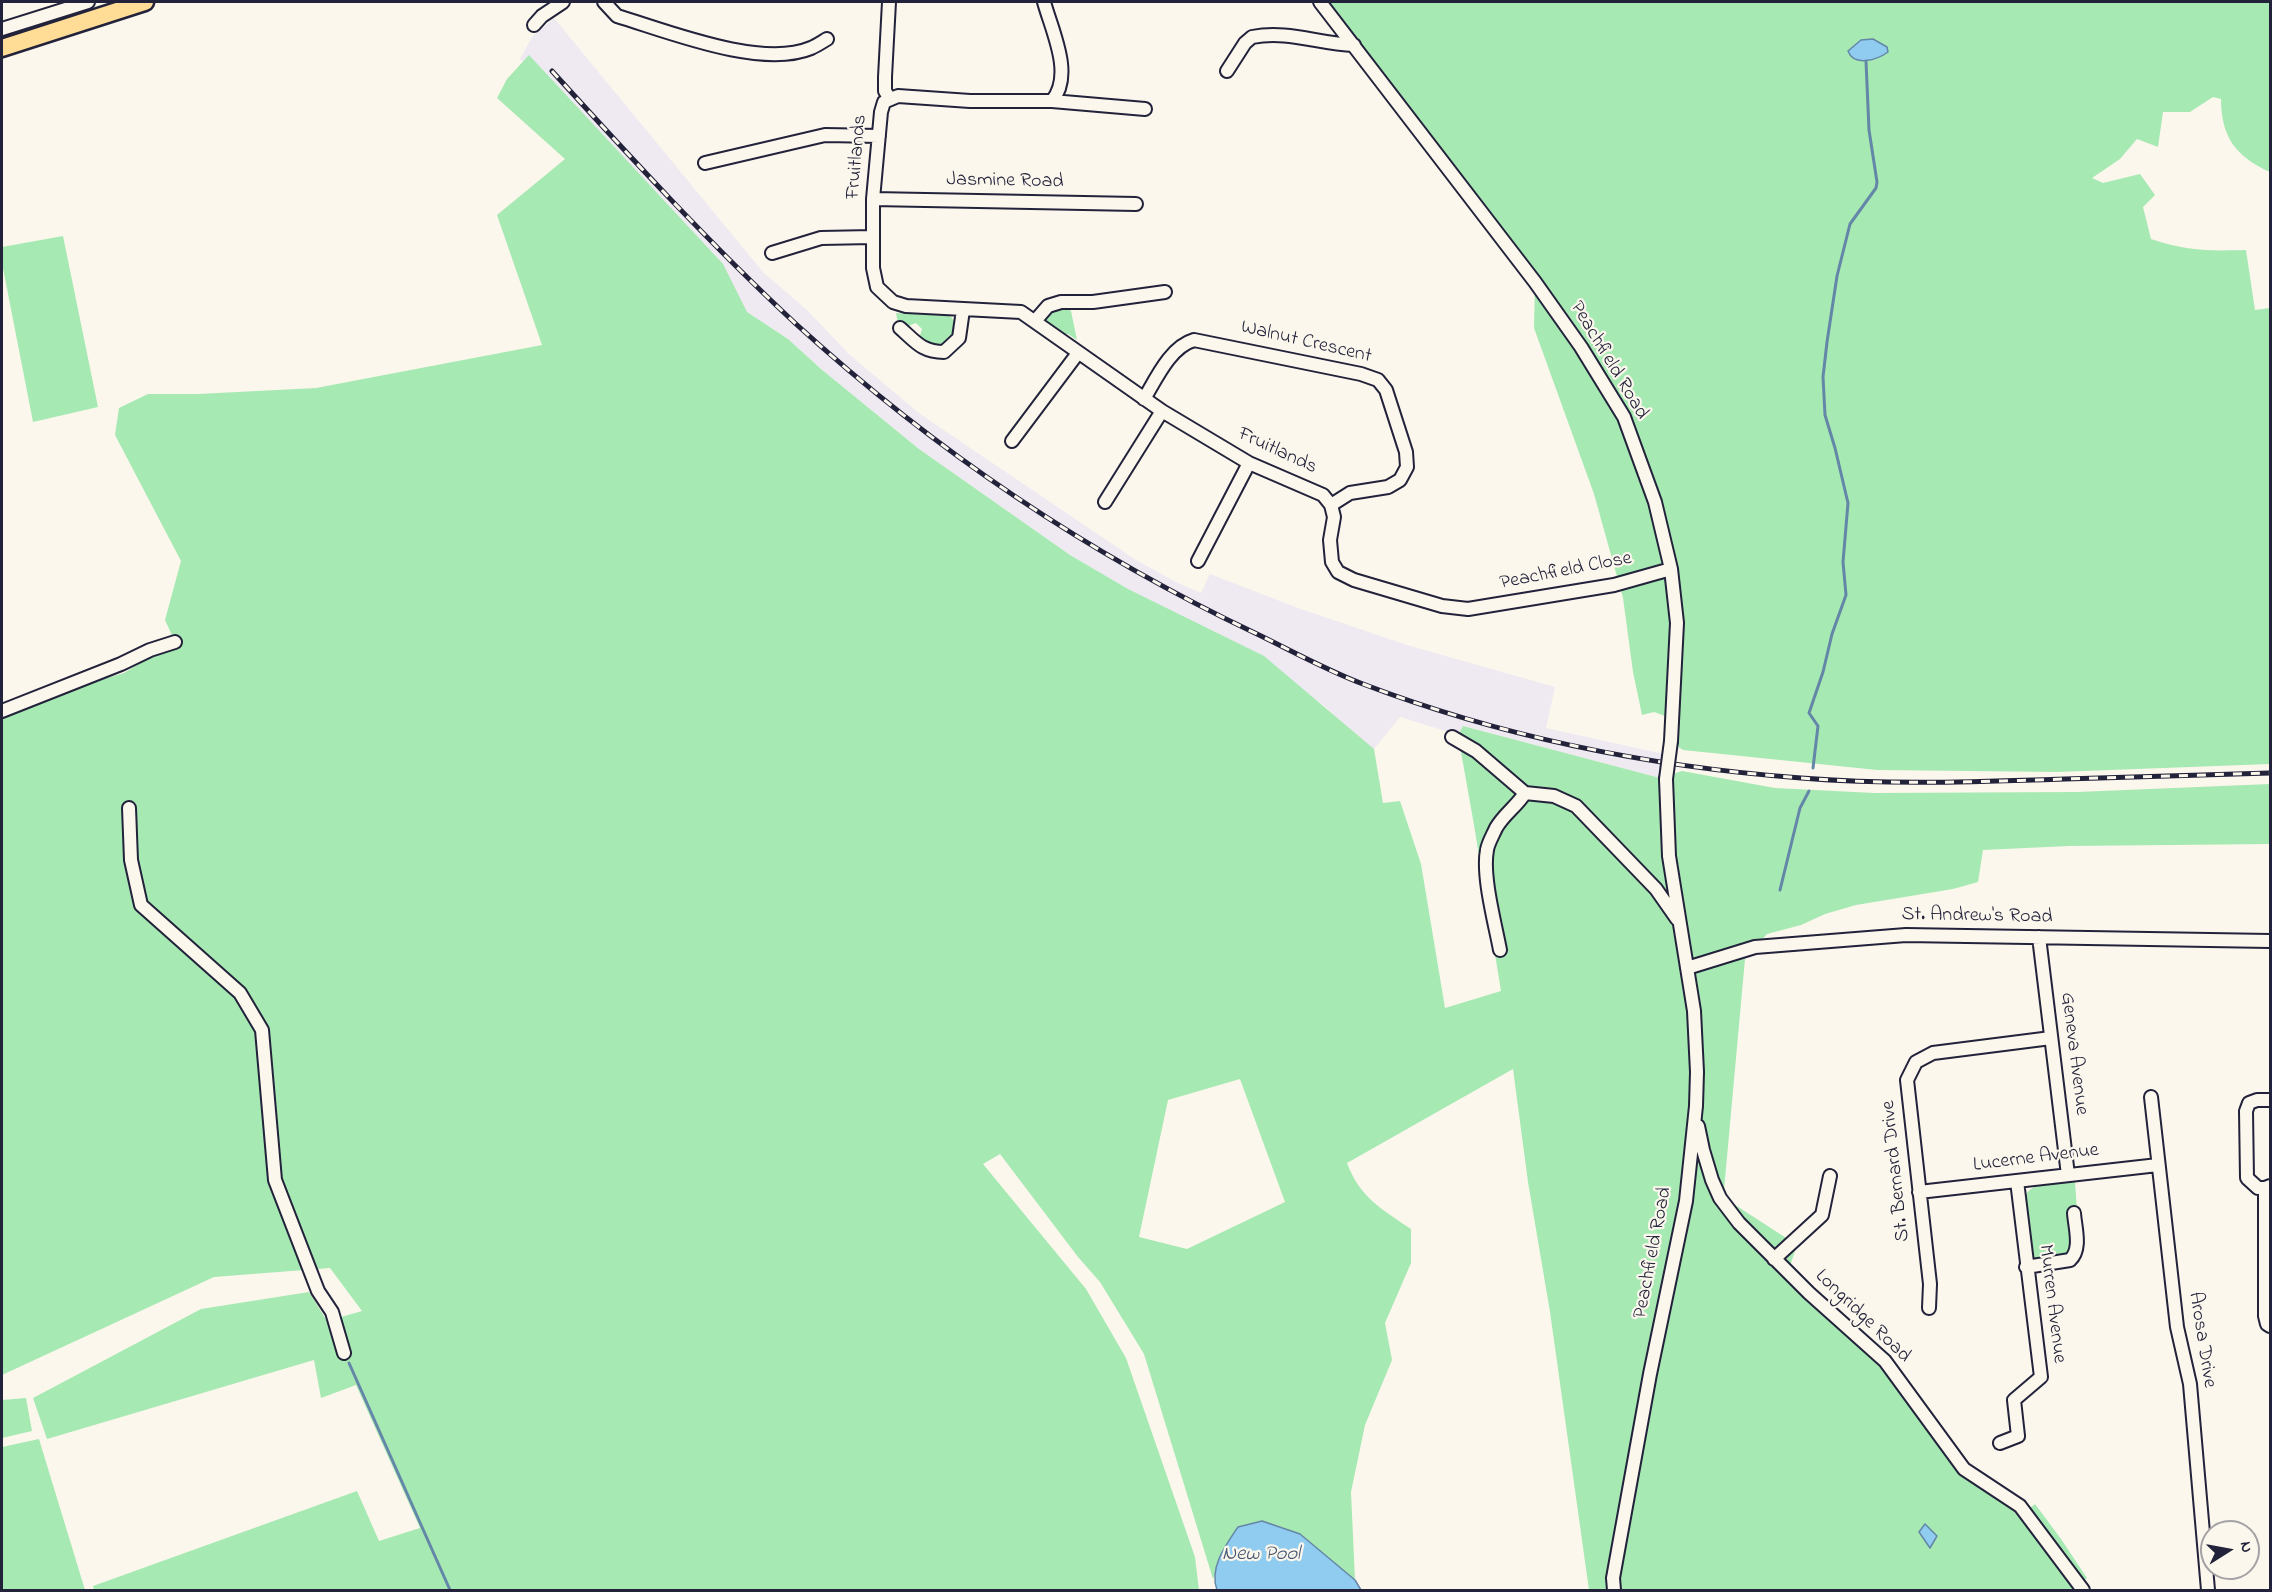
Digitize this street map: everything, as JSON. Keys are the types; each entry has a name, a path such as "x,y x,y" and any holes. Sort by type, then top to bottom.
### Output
{"highway":[{"path":"2,48 145,2"}],"street":[{"path":"2,29 88,2"},
{"path":"534,25 542,16 563,2"},
{"path":"604,2 617,16 736,50 778,54 809,49 827,39"},
{"path":"889,2 885,92 890,99"},
{"path":"1044,2 1061,62 1059,93 1052,101"},
{"name":"Peachfield Road","path":"1320,2 1541,291 1581,347 1624,417 1655,502 1671,569 1677,623 1671,741 1666,779 1669,856 1694,1011 1696,1107 1686,1201 1650,1374 1613,1578 1614,1590"},
{"path":"1227,71 1245,43 1252,37 1295,36 1354,45"},
{"name":"Fruitlands","path":"1145,109 1052,101 970,101 898,96 884,102 881,112 873,199 873,268 877,287 893,302 906,306 1021,312 1162,411 1249,463 1323,495 1331,505"},
{"path":"705,163 825,135 879,136"},
{"name":"Jasmine Road","path":"873,199 1136,204"},
{"path":"772,253 821,238 872,237"},
{"path":"1035,321 1048,306 1061,302 1093,302 1165,292"},
{"path":"908,331 930,352 944,352 960,338 963,310"},
{"name":"Walnut Crescent","path":"1144,399 1163,367 1179,347 1194,340 1349,371 1378,380 1386,390 1406,452 1407,467 1400,480 1388,487 1350,493 1331,505"},
{"path":"1012,441 1078,353"},
{"path":"1105,502 1162,411"},
{"path":"1198,561 1249,463"},
{"name":"Peachfield Close","path":"1331,505 1334,517 1330,540 1332,562 1338,572 1354,580 1414,598 1468,609 1614,585 1671,569"},
{"path":"2,711 121,664 150,650 175,642"},
{"path":"1452,737 1476,751 1525,793 1520,802 1510,808 1497,827 1487,849 1486,867 1500,951"},
{"name":"Peachfield Road","path":"1525,793 1554,796 1576,806 1656,889 1678,920"},
{"path":"129,807 131,860 141,904 240,993 262,1030 275,1180 318,1291 332,1312 344,1353"},
{"name":"St. Andrew's Road","path":"1687,968 1755,947 1906,934 2271,941"},
{"name":"Geneva Avenue","path":"2039,938 2068,1175"},
{"name":"St. Bernard Drive","path":"1929,1308 1930,1284 1907,1080 1916,1062 1933,1053 2051,1038"},
{"name":"Arosa Drive","path":"2151,1097 2177,1327 2190,1384 2208,1590"},
{"path":"2271,1100 2257,1100 2249,1103 2246,1111 2247,1178 2259,1188 2268,1187 2265,1316 2267,1324 2271,1326"},
{"name":"Longridge Road","path":"1696,1107 1702,1150 1720,1198 1739,1223 1774,1259 1885,1361 1964,1469 2020,1506 2082,1590"},
{"name":"Lucerne Avenue","path":"1919,1192 2158,1165"},
{"path":"1774,1259 1822,1215 1830,1176"},
{"name":"Murren Avenue","path":"2000,1443 2018,1436 2014,1400 2041,1377 2017,1181"},
{"path":"2026,1267 2070,1260 2075,1255 2078,1247 2074,1213"}],"shaded area":[{"path":"554,18 763,272 807,310 849,354 920,414 1136,560 1176,582 1201,593 1210,574 1298,608 1407,645 1555,687 1546,728 1664,754 1660,778 1463,726 1458,735 1400,717 1374,749 1371,749 1322,704 1070,555 919,449 788,339 747,312 520,59 532,37"}],"green space":[{"path":"1320,2 2270,2 2270,172 2248,160 2233,144 2224,124 2221,99 2213,97 2190,112 2163,112 2158,147 2137,139 2120,159 2092,178 2103,183 2140,174 2155,195 2143,207 2151,239 2198,249 2246,250 2255,310 2270,308 2270,764 2057,772 1877,770 1683,750 1666,739 1665,716 1654,712 1642,715 1633,672 1623,598 1594,494 1534,328 1535,282"},
{"path":"529,55 723,264 747,312 788,339 919,449 1070,555 1128,589 1264,656 1374,749 1383,803 1400,801 1421,864 1445,1008 1501,991 1458,735 1463,726 1660,778 1682,771 1775,788 1874,793 2077,792 2270,784 2270,844 2069,846 1983,850 1978,882 1953,889 1856,905 1825,914 1801,925 1767,934 1745,959 1722,1212 1766,1258 1882,1366 1934,1439 1960,1470 2013,1509 2076,1590 1589,1590 1513,1069 1347,1163 1352,1175 1373,1202 1411,1229 1411,1263 1385,1323 1392,1360 1365,1425 1351,1492 1355,1580 1300,1534 1223,1550 1213,1579 1144,1354 1100,1282 1078,1257 1000,1154 983,1164 1086,1289 1126,1358 1195,1557 1199,1590 94,1590 93,1586 357,1491 379,1541 420,1528 356,1385 321,1398 314,1360 47,1439 33,1398 201,1309 309,1292 327,1321 362,1311 330,1268 214,1277 2,1375 2,709 124,673 175,642 165,620 181,561 115,435 119,408 148,394 316,388 542,345 497,215 565,159 497,98 507,79","holes":["1240,1079 1285,1202 1187,1249 1139,1237 1168,1100"]},
{"path":"63,236 98,407 33,422 2,263 2,247"},
{"path":"1053,307 1066,307 1071,311 1077,340 1068,334 1059,334 1047,324 1046,317"},
{"path":"896,313 950,316 955,326 954,337 936,350 919,339 922,329 916,323 908,326 898,323"},
{"path":"2075,1181 2077,1211 2072,1254 2037,1262 2032,1258 2025,1197 2028,1192 2039,1185"},
{"path":"1729,1201 1797,1245 1790,1266 1732,1207"},
{"path":"26,1398 32,1431 2,1438 2,1400"},
{"path":"39,1439 85,1590 2,1590 2,1447"},
{"path":"2035,1504 2087,1578 2083,1581 2030,1508"}],"water":[{"path":"1873,39 1887,47 1888,52 1866,60 1855,59 1851,56 1848,51 1861,40"},
{"name":"New Pool","path":"1262,1521 1300,1534 1355,1580 1361,1590 1217,1590 1215,1574 1217,1565 1228,1542 1238,1527"},
{"path":"1925,1524 1937,1536 1930,1548 1919,1532"}],"waterway":[{"path":"1813,768 1818,726 1809,713 1846,595 1843,562 1848,503 1825,415 1823,377 1837,276 1850,224 1876,188 1877,182 1869,130 1866,61"},
{"path":"1780,890 1800,808 1809,791"},
{"path":"349,1363 450,1590"}],"railway":[{"path":"552,71 671,200 764,294 848,370 902,414 1015,496 1133,570 1194,603 1349,679 1469,720 1524,734 1634,757 1745,773 1867,782 1999,781 2270,773"}]}
